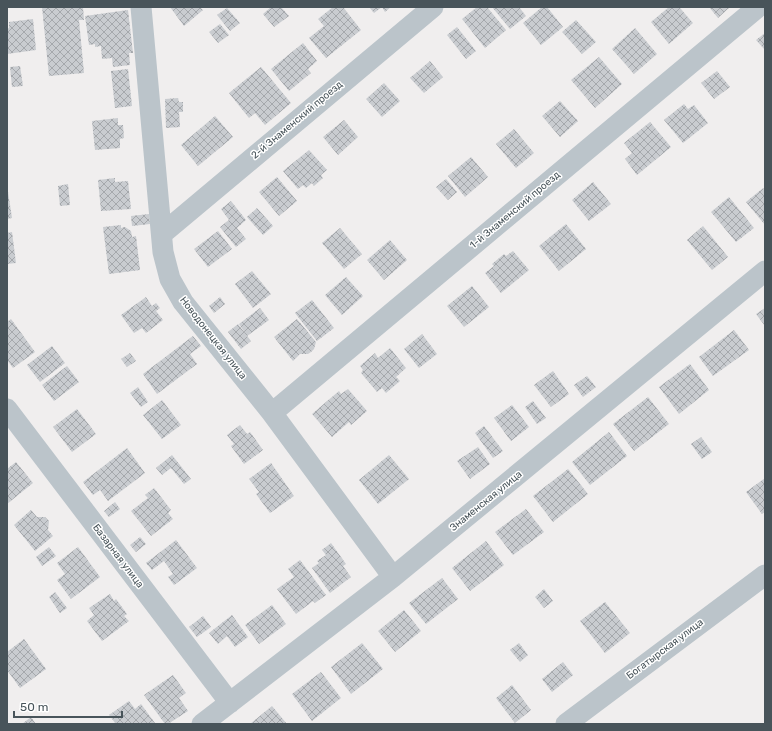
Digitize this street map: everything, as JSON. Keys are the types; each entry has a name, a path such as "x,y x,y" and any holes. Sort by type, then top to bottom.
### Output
{"street":[{"name":"Новодонецкая улица","path":"141,7 163,252 170,279 183,302 272,413 393,577"},
{"name":"2-й Знаменский проезд","path":"162,234 433,7"},
{"name":"1-й Знаменский проезд","path":"272,413 758,7"},
{"name":"Знаменская улица","path":"202,724 393,577 765,271"},
{"name":"Базарная улица","path":"7,409 230,703"},
{"name":"Богатырская улица","path":"566,724 765,575"}],"building":[{"path":"42,7 83,7 84,20 79,20 84,73 49,76"},
{"path":"170,7 200,7 203,10 184,26"},
{"path":"271,7 281,7 289,16 274,27 263,14"},
{"path":"333,7 343,7 361,30 326,58 309,38 324,26 318,19"},
{"path":"369,7 382,7 374,13"},
{"path":"382,7 391,7 385,12"},
{"path":"477,7 487,7 506,30 485,48 462,19"},
{"path":"492,7 519,7 526,16 510,29"},
{"path":"542,7 547,7 563,27 541,45 523,23"},
{"path":"669,7 679,7 693,23 669,44 651,22"},
{"path":"709,7 730,7 718,18"},
{"path":"227,8 240,23 230,31 217,15"},
{"path":"128,10 133,53 129,53 130,65 113,67 112,58 102,59 101,46 95,47 95,44 89,45 85,16"},
{"path":"33,19 36,50 7,54 7,29 9,28 9,22"},
{"path":"576,20 596,42 582,54 562,32"},
{"path":"220,24 229,35 218,43 209,32"},
{"path":"457,27 476,51 466,59 447,35"},
{"path":"635,28 657,54 634,74 612,49"},
{"path":"765,33 765,50 756,40"},
{"path":"303,43 317,61 308,69 311,73 289,91 271,69"},
{"path":"599,57 622,84 595,108 571,80"},
{"path":"430,61 443,77 424,93 410,78"},
{"path":"20,66 23,86 12,87 10,67"},
{"path":"261,67 291,103 265,125 255,113 249,118 229,93"},
{"path":"128,69 132,106 115,108 111,71"},
{"path":"717,71 730,87 714,99 701,83"},
{"path":"384,83 400,101 382,117 366,99"},
{"path":"178,98 179,102 183,102 183,112 179,112 180,127 166,128 165,99"},
{"path":"560,101 578,121 560,137 542,116"},
{"path":"684,104 688,109 694,105 708,123 683,143 664,120"},
{"path":"215,116 233,137 198,166 181,145"},
{"path":"118,118 118,125 123,125 124,138 120,139 120,148 95,150 92,121"},
{"path":"344,120 358,137 338,155 323,137"},
{"path":"650,122 671,147 637,175 625,159 632,153 624,143"},
{"path":"514,129 534,153 516,168 496,144"},
{"path":"309,150 327,170 321,175 323,178 314,186 312,183 306,188 303,185 298,189 283,171"},
{"path":"471,157 488,177 465,197 448,176"},
{"path":"277,177 297,201 279,216 259,192"},
{"path":"115,178 115,182 128,181 131,209 101,211 98,180"},
{"path":"446,179 457,192 448,200 436,187"},
{"path":"593,182 611,204 589,221 572,200"},
{"path":"68,184 70,205 60,206 58,186"},
{"path":"7,185 12,218 7,219"},
{"path":"763,188 765,190 765,225 746,202"},
{"path":"729,197 754,228 736,242 711,212"},
{"path":"231,201 246,220 237,228 246,239 236,247 220,227 229,220 221,209"},
{"path":"257,208 273,226 263,235 247,217"},
{"path":"149,214 150,224 132,226 131,216"},
{"path":"566,224 586,249 559,271 539,246"},
{"path":"121,225 121,228 125,227 131,231 132,237 136,236 140,270 109,274 103,227"},
{"path":"703,226 728,257 712,270 687,240"},
{"path":"340,228 362,254 344,269 322,243"},
{"path":"218,231 232,249 208,267 194,249"},
{"path":"12,232 16,263 7,264 7,233"},
{"path":"390,240 407,260 384,280 367,260"},
{"path":"513,251 529,270 501,293 485,273 494,266 492,264 504,254 506,256"},
{"path":"252,271 271,294 253,308 235,284"},
{"path":"346,277 363,296 342,315 325,295"},
{"path":"472,286 489,307 464,327 447,306"},
{"path":"146,297 152,306 156,303 160,308 156,311 163,320 146,333 142,328 134,333 121,315"},
{"path":"220,297 225,304 214,313 209,306"},
{"path":"312,300 334,328 317,341 295,313"},
{"path":"260,308 269,320 247,336 239,324"},
{"path":"765,308 765,326 756,314"},
{"path":"11,319 35,352 13,368 7,360 7,322"},
{"path":"297,319 316,342 314,349 311,352 308,354 300,354 293,361 274,337"},
{"path":"238,324 251,341 241,349 228,332"},
{"path":"734,330 749,350 713,376 699,357"},
{"path":"422,334 437,354 419,368 404,349"},
{"path":"193,336 201,346 190,354 197,364 157,394 143,374"},
{"path":"52,346 65,363 40,382 27,365"},
{"path":"390,348 406,368 396,377 400,381 386,393 382,388 377,392 361,373 363,370 360,366 375,353 378,358"},
{"path":"130,353 136,361 127,367 121,359"},
{"path":"690,364 709,390 679,414 659,387"},
{"path":"67,366 79,382 54,401 42,385"},
{"path":"553,371 569,394 551,407 534,385"},
{"path":"587,376 596,387 583,397 574,385"},
{"path":"138,387 148,402 141,407 130,393"},
{"path":"348,389 367,411 351,425 349,422 332,437 312,414 339,391 341,394"},
{"path":"648,397 669,424 634,451 613,424"},
{"path":"162,400 181,425 162,439 143,415"},
{"path":"533,401 546,418 537,424 525,407"},
{"path":"512,405 529,427 511,441 494,418"},
{"path":"77,409 96,434 72,452 53,427"},
{"path":"240,425 247,434 250,432 263,450 244,464 231,446 234,444 227,435"},
{"path":"484,426 503,451 493,458 475,433"},
{"path":"609,432 627,456 590,485 572,462"},
{"path":"701,437 712,452 702,459 691,444"},
{"path":"478,447 490,464 470,479 457,461"},
{"path":"127,448 145,473 108,501 100,490 93,495 83,482"},
{"path":"172,455 191,479 184,484 171,468 162,475 156,468"},
{"path":"389,455 409,479 378,504 359,480"},
{"path":"16,462 33,483 7,504 7,469"},
{"path":"271,463 294,496 270,513 256,494 259,492 249,479"},
{"path":"568,469 588,494 553,522 533,496"},
{"path":"765,478 765,512 762,514 746,492"},
{"path":"154,488 171,510 168,513 173,519 151,536 131,511 148,498 145,495"},
{"path":"115,502 120,509 109,517 104,511"},
{"path":"526,509 544,532 513,555 495,532"},
{"path":"31,510 37,517 45,517 49,521 48,530 53,536 35,551 14,525"},
{"path":"140,537 146,544 136,552 130,545"},
{"path":"176,540 197,568 174,585 168,577 173,574 164,561 152,570 146,563"},
{"path":"486,541 504,565 470,591 452,568"},
{"path":"331,543 346,564 343,566 351,577 330,593 312,568 319,563 317,561 326,555 322,550"},
{"path":"49,547 56,556 42,566 36,557"},
{"path":"78,547 100,577 71,599 57,580 65,574 57,563"},
{"path":"300,560 326,595 315,603 313,601 296,614 277,589 294,577 288,569"},
{"path":"442,578 458,599 426,624 409,603"},
{"path":"544,589 553,601 544,608 535,597"},
{"path":"55,592 67,608 60,613 49,597"},
{"path":"110,594 114,601 116,599 127,614 124,616 129,621 102,641 87,621 94,615 89,608"},
{"path":"605,602 630,633 605,653 580,621"},
{"path":"272,605 286,624 259,644 245,625"},
{"path":"404,610 421,631 395,652 378,631"},
{"path":"232,615 248,637 235,647 227,636 218,644 209,633"},
{"path":"203,616 211,627 197,637 189,627"},
{"path":"24,639 46,669 20,688 7,670 7,652"},
{"path":"362,643 383,669 351,694 331,667"},
{"path":"519,643 528,655 520,662 510,650"},
{"path":"563,662 573,675 552,692 542,679"},
{"path":"321,672 341,698 312,721 292,694"},
{"path":"173,675 186,693 179,698 188,711 168,724 165,724 144,695"},
{"path":"512,685 531,710 515,723 496,698"},
{"path":"129,701 135,709 141,704 155,723 116,724 109,715"},
{"path":"272,706 287,724 250,724"},
{"path":"31,717 36,724 22,724"}]}
